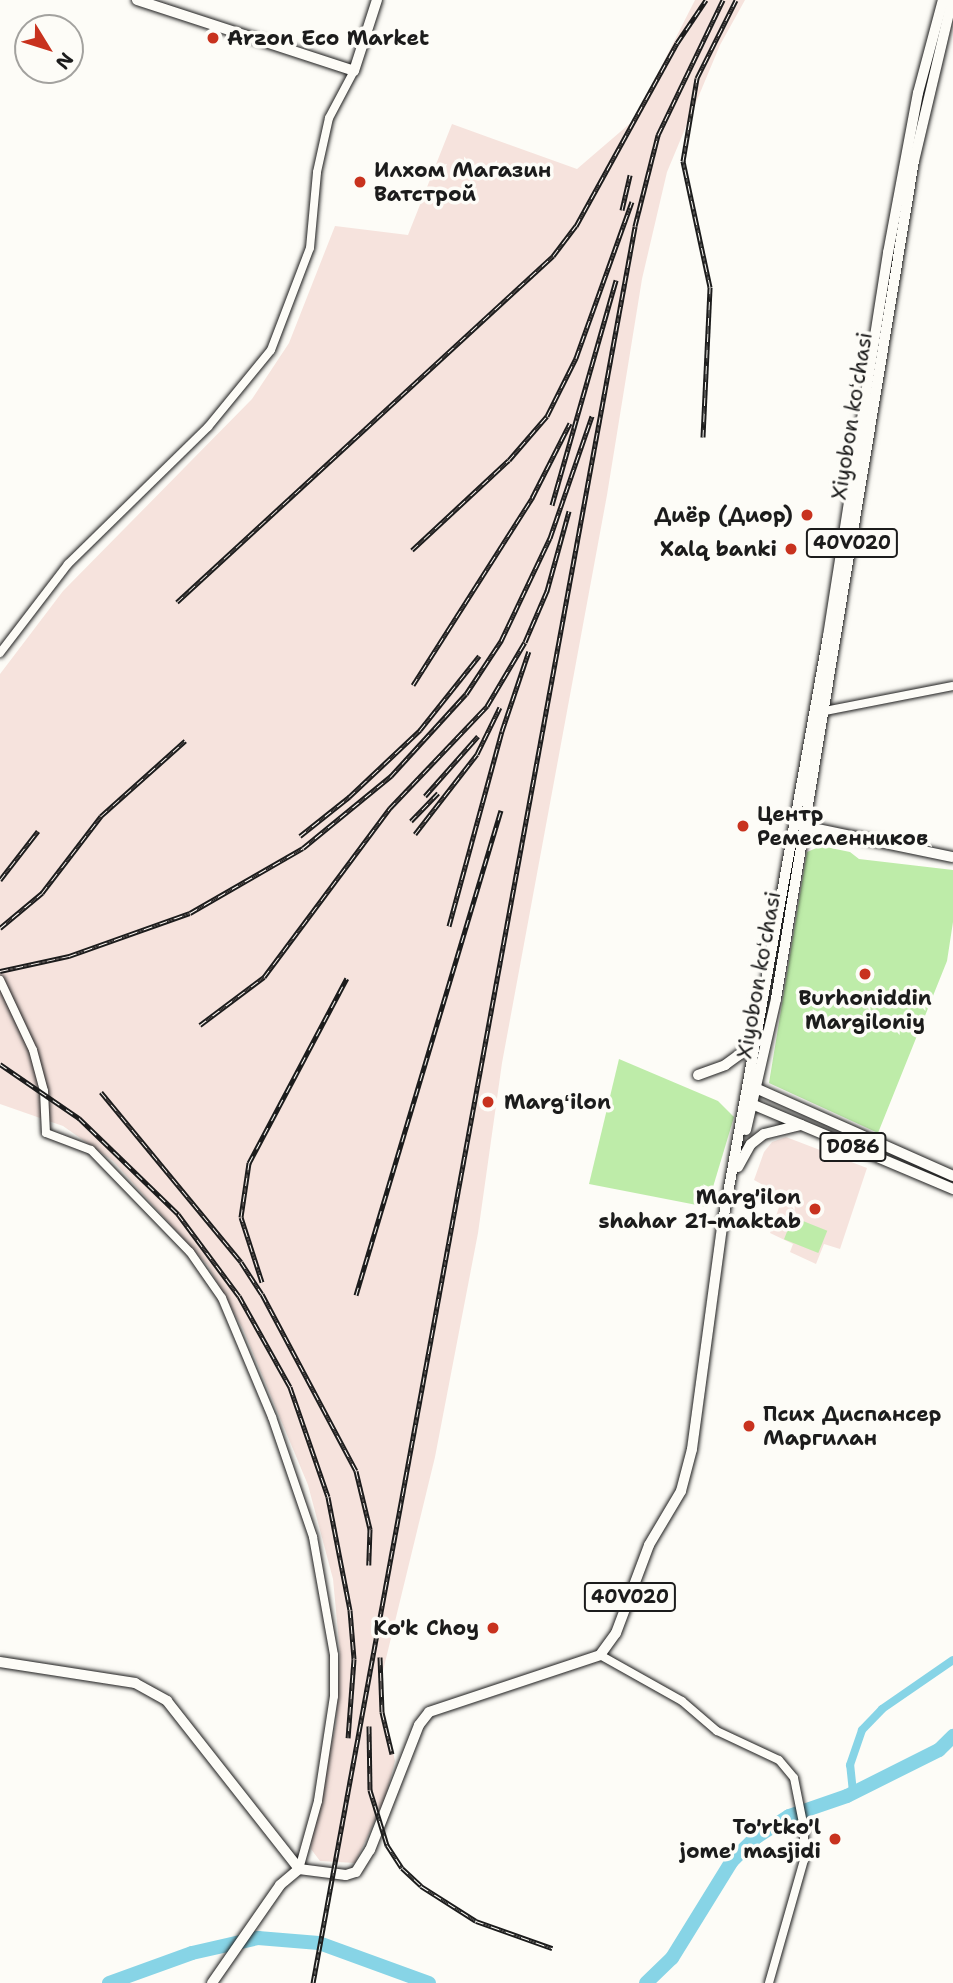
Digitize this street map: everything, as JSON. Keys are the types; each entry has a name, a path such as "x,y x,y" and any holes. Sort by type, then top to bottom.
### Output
{"main road":[{"path":"137,0 354,71 377,0"},
{"name":"Xiyobon koʻchasi","path":"753,1086 758,1041 799,825 825,711 918,93 943,0"},
{"name":"Xiyobon koʻchasi","path":"753,1086 799,825 896,234 927,94 952,0"},
{"path":"799,825 953,858"},
{"path":"698,1075 725,1065 758,1041"},
{"name":"40V020","path":"600,1656 617,1633 649,1545 681,1491 692,1449 732,1179 753,1086"},
{"name":"D086","path":"753,1086 953,1176"},
{"name":"D086","path":"749,1103 953,1189"},
{"path":"732,1179 751,1144 764,1134 805,1125"},
{"path":"862,1151 868,1136"},
{"path":"0,1662 135,1683 167,1701 299,1869 346,1875 356,1872 370,1850 419,1724 429,1712 600,1656"},
{"path":"212,1983 257,1922 280,1885 299,1869"}],"street":[{"path":"0,653 68,564 216,418 271,350 310,248 317,172 329,118 354,71"},
{"path":"825,711 953,686"},
{"path":"0,980 33,1050 44,1091 46,1133 91,1150 190,1252 222,1298 272,1417 309,1525 322,1569 334,1655 334,1696 318,1801 299,1869"},
{"path":"600,1656 682,1701 718,1731 779,1760 794,1778 804,1828 800,1884 769,1983"}],"shaded area":[{"path":"695,0 745,0 720,45 667,172 642,279 607,495 502,1063 478,1233 435,1457 382,1675 382,1702 395,1761 385,1799 355,1863 320,1861 311,1849 311,1835 336,1724 340,1653 333,1579 308,1485 243,1329 208,1266 113,1161 63,1126 0,1104 0,674 63,591 252,399 289,343 335,226 408,235 452,124 577,169 634,120"},
{"name":"Marg'ilon shahar 21-maktab","path":"786,1137 867,1168 840,1249 824,1244 816,1264 790,1252 793,1244 770,1233 783,1196 754,1180 764,1152 772,1142"}],"green space":[{"path":"821,846 850,852 859,859 953,870 953,922 947,961 878,1133 769,1083 807,852"},
{"path":"619,1059 718,1101 734,1117 707,1207 589,1184"},
{"path":"793,1217 827,1231 818,1253 784,1239"}],"waterway":[{"path":"853,1792 850,1765 862,1730 882,1709 953,1660"},
{"path":"646,1983 672,1958 732,1861 755,1838 789,1816 847,1796 939,1750 953,1736"},
{"path":"109,1983 192,1953 258,1938 319,1943 429,1983"}],"railway":[{"path":"177,602 553,256 576,226 677,43 706,0"},
{"path":"313,1983 635,226 658,135 723,0"},
{"path":"703,437 710,287 683,161 697,78 736,0"},
{"path":"622,210 630,175"},
{"path":"412,550 509,460 547,416 576,358 632,202"},
{"path":"552,505 616,280"},
{"path":"0,971 69,956 190,913 303,848 391,776 466,694 501,641 550,538 592,416"},
{"path":"413,685 532,498 570,423"},
{"path":"200,1025 264,977 390,808 487,706 525,642 547,591 569,511"},
{"path":"449,926 502,731 529,651"},
{"path":"300,836 349,797 420,730 479,656"},
{"path":"415,834 477,754 500,707"},
{"path":"425,796 478,736"},
{"path":"0,928 42,893 101,816 185,741"},
{"path":"411,821 438,793"},
{"path":"356,1295 501,810"},
{"path":"0,880 38,831"},
{"path":"262,1282 241,1217 249,1163 347,978"},
{"path":"0,1064 79,1118 178,1214 239,1296 290,1387 328,1497 350,1610 354,1659 348,1738"},
{"path":"101,1092 241,1262 262,1294 356,1471 370,1529 369,1565"},
{"path":"380,1657 382,1712 392,1754"},
{"path":"369,1726 370,1790 387,1845 402,1868 421,1886 476,1921 552,1948"}],"place":[{"name":"Arzon Eco Market","path":"213,38"},
{"name":"Илхом Магазин Ватстрой","path":"360,182"},
{"name":"Диёр (Диор)","path":"807,515"},
{"name":"Xalq banki","path":"791,549"},
{"name":"Центр Ремесленников","path":"743,826"},
{"name":"Burhoniddin Margiloniy","path":"865,974"},
{"name":"Margʻilon","path":"488,1102"},
{"name":"Marg'ilon shahar 21-maktab","path":"815,1209"},
{"name":"Псих Диспансер Маргилан","path":"749,1426"},
{"name":"Ko'k Choy","path":"493,1628"},
{"name":"To'rtko'l jome' masjidi","path":"835,1839"}]}
